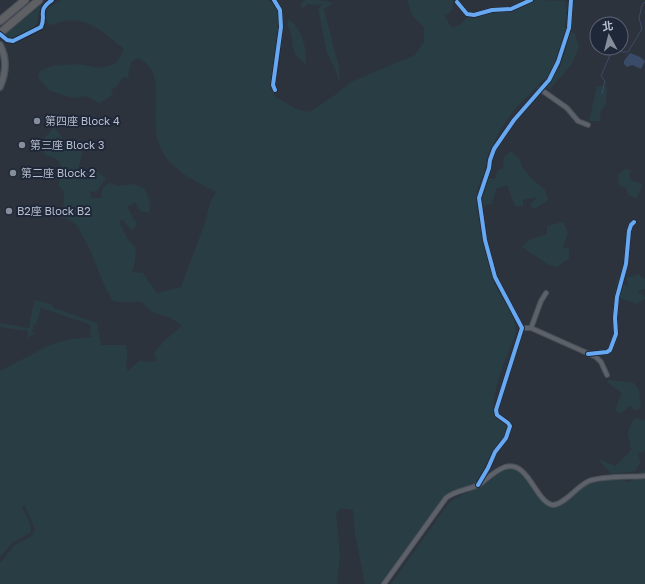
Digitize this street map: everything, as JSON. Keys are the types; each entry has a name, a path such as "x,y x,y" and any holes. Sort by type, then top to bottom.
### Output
{"highway":[{"path":"0,21 25,0"},
{"path":"0,33 39,0"}],"street":[{"path":"274,0 280,10 281,27 273,85 275,90"},
{"path":"458,2 467,14 474,15 492,10 511,9 531,0"},
{"path":"478,485 495,452 506,438 510,426 497,414 496,410 522,328 495,277 485,240 479,198 494,149 514,120 549,80 558,62 567,38 570,20 569,0"},
{"path":"0,45 5,64 4,76 0,86"},
{"path":"540,89 567,108 578,121 588,124"},
{"path":"588,354 607,352 610,350 616,334 615,318 617,297 626,264 629,231 634,222"},
{"path":"531,328 541,301 546,293"},
{"path":"522,328 531,328 596,357 602,362 607,375"},
{"path":"384,584 444,500 452,494 478,485 502,468 508,466 514,467 525,474 546,501 553,505 559,503 584,484 594,479 645,476"}],"green space":[{"path":"61,0 268,0 276,8 280,28 272,87 275,97 297,109 310,112 351,82 415,55 424,42 424,28 412,15 407,0 453,0 454,2 450,13 444,15 452,28 461,24 468,17 489,11 516,9 534,0 565,1 567,15 564,26 567,27 557,61 546,79 544,79 513,111 499,132 487,158 484,174 478,186 478,216 493,280 499,293 514,315 516,332 500,374 494,397 495,416 507,423 507,430 494,459 489,457 476,483 456,490 439,504 382,584 365,584 355,533 353,510 341,508 336,513 340,556 337,584 0,584 0,562 16,544 29,538 35,529 25,506 22,507 29,520 31,531 29,534 12,543 0,557 0,371 52,344 72,339 91,337 91,325 41,308 32,333 36,333 27,338 28,331 0,327 0,323 29,328 34,300 51,304 54,308 97,323 101,345 125,345 127,348 126,365 128,371 139,361 154,362 157,360 154,354 164,341 182,326 171,318 152,312 142,302 113,301 77,225 63,216 64,191 59,186 61,166 57,159 45,155 41,142 54,127 65,142 78,140 82,153 78,172 98,172 106,178 97,191 90,192 91,198 102,198 101,193 105,185 110,183 117,186 134,184 144,188 150,201 149,213 140,211 135,202 127,207 137,224 132,231 122,219 119,222 129,241 136,248 132,272 143,273 157,293 181,287 205,223 210,203 216,192 185,175 171,163 161,149 157,139 156,128 155,82 153,73 148,65 143,61 138,58 131,62 128,78 123,77 116,87 111,89 113,95 99,103 86,96 74,98 50,91 38,78 40,71 52,66 77,64 102,68 117,63 124,49 99,29 84,22 69,20 50,25 44,16 48,8"},
{"path":"306,0 333,3 324,9 339,68 340,84 336,71 327,53 318,9 323,4 308,4 302,9 301,3"},
{"path":"41,5 42,6 37,22 30,32 15,40 11,40 4,35"},
{"path":"289,19 294,23 303,39 306,52 306,64 296,55 294,50 290,30 287,25"},
{"path":"571,32 575,34 579,47 571,65 549,90 546,86 561,65"},
{"path":"597,86 607,87 606,104 600,113 601,121 589,121"},
{"path":"511,151 519,158 522,167 532,179 545,190 548,200 535,209 530,206 537,197 523,200 523,206 515,206 507,185 496,189 492,204 483,206 483,195 489,179 495,179 497,171 503,168 504,157"},
{"path":"625,169 631,170 629,176 632,181 643,184 637,198 628,195 626,187 619,186 618,175"},
{"path":"563,222 568,232 563,248 569,248 569,258 557,267 547,264 522,247 529,240 547,234 547,226"},
{"path":"638,274 645,279 645,289 637,291 645,297 645,299 637,304 614,296 617,280 628,286 626,278"},
{"path":"609,380 634,383 639,390 641,408 635,411 630,405 620,414 615,410 622,393 607,382"},
{"path":"634,418 645,420 645,450 638,454 641,462 635,471 612,474 599,461 601,460 615,466 631,450 628,432"},
{"path":"506,465 509,469 518,470 545,503 558,505 589,483 603,479 630,482 640,472 645,470 645,584 391,584 448,504 454,499 491,480 496,470"}],"water":[{"path":"630,53 640,57 645,61 641,69 632,65 627,67 624,64 624,61"}],"waterway":[{"path":"629,50 642,29 639,18 642,5 645,2"},
{"path":"602,94 605,81 601,76 610,56"}],"cycle path":[{"path":"0,34 7,40 13,41 41,27 43,23 44,7 52,0"},
{"path":"274,0 280,10 281,27 273,85 275,90"},
{"path":"457,2 467,14 474,15 492,10 511,9 531,0"},
{"path":"478,485 495,452 506,438 510,426 497,415 496,410 522,328 495,277 485,240 479,198 494,149 514,120 549,80 558,62 569,28 571,0"},
{"path":"588,354 607,352 610,350 616,334 615,318 617,297 626,264 629,231 634,222"}],"place":[{"name":"第四座 Block 4","path":"37,121"},
{"name":"第三座 Block 3","path":"22,145"},
{"name":"第二座 Block 2","path":"13,173"},
{"name":"B2座 Block B2","path":"9,211"}]}
